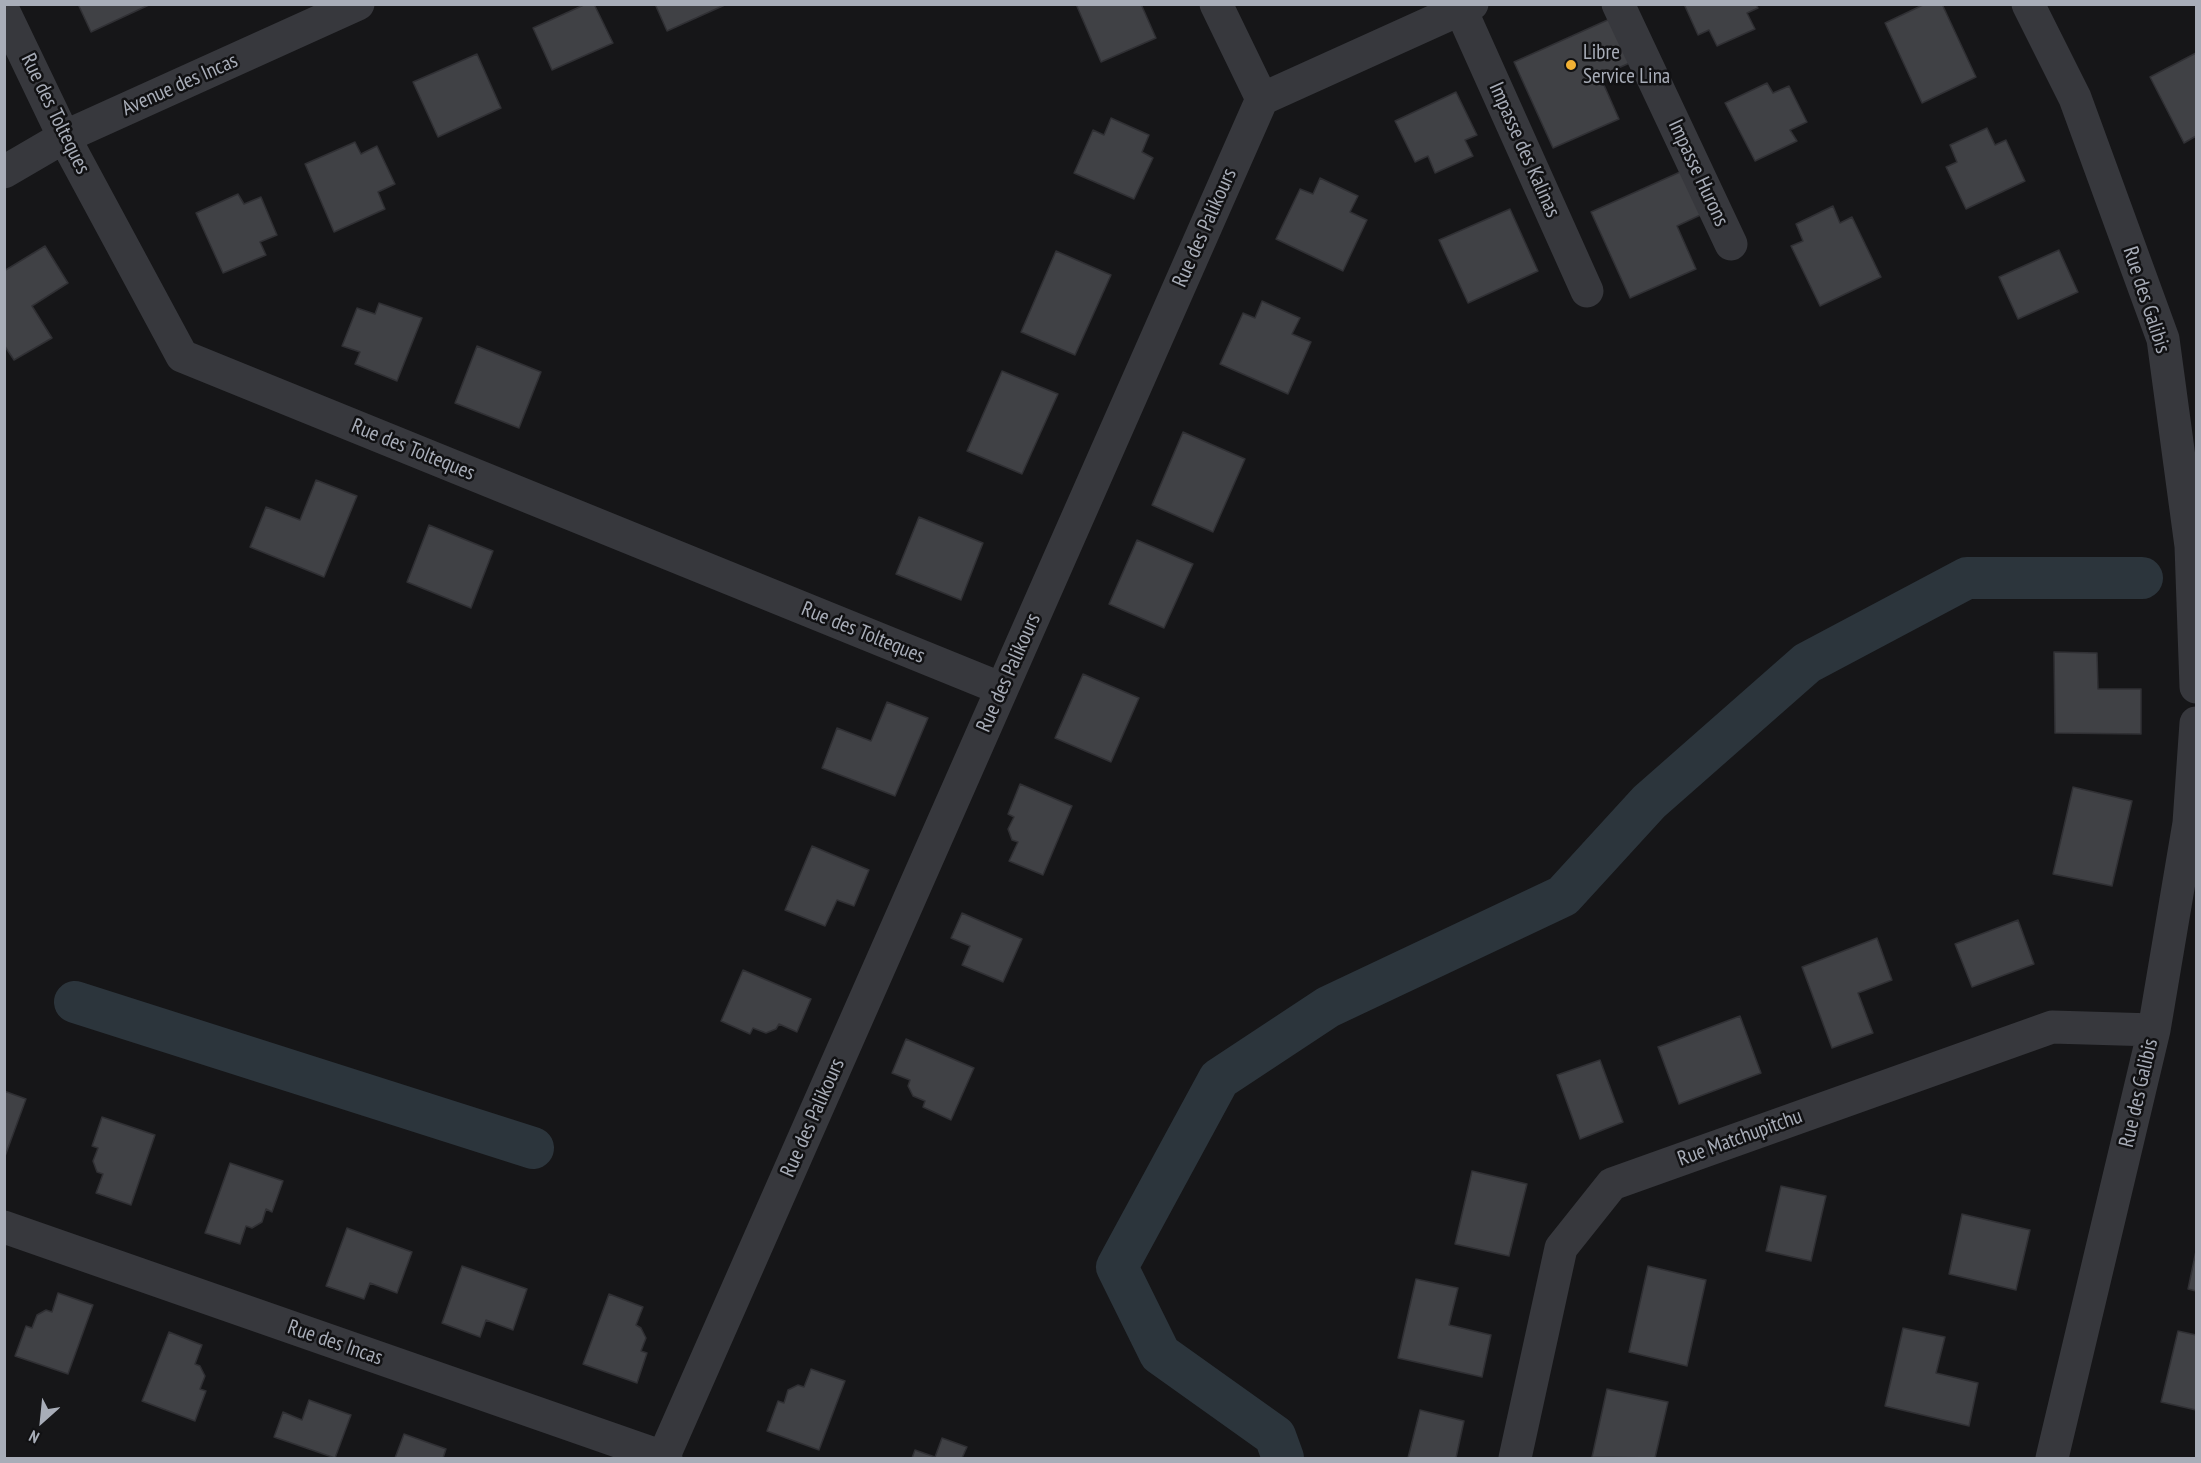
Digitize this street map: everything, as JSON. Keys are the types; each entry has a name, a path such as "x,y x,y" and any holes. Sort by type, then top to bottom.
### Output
{"street":[{"name":"Avenue des Incas","path":"4,172 64,137 358,4"},
{"path":"1216,4 1262,99 1466,7"},
{"name":"Impasse Hurons","path":"1618,4 1731,244"},
{"name":"Rue des Galibis","path":"2028,4 2075,98 2163,339 2191,546 2196,687"},
{"name":"Impasse des Kalinas","path":"1466,7 1587,291"},
{"name":"Rue des Tolteques","path":"4,12 64,137 182,356 1002,689"},
{"name":"Rue des Palikours","path":"664,1458 1262,99"},
{"name":"Rue des Galibis","path":"2052,1458 2154,1030 2189,823 2196,723"},
{"name":"Rue Matchupitchu","path":"1515,1458 1561,1248 1612,1184 2052,1027 2154,1030"},
{"name":"Rue des Incas","path":"4,1227 664,1458"}],"building":[{"path":"78,4 151,4 91,32"},
{"path":"586,4 594,4 613,43 552,70 533,28"},
{"path":"655,4 727,4 667,31"},
{"path":"1076,4 1141,4 1156,38 1101,62"},
{"path":"1684,4 1756,4 1758,8 1747,13 1755,29 1717,46 1709,30 1698,35"},
{"path":"1925,4 1942,4 1976,77 1922,103 1885,23"},
{"path":"1612,18 1632,62 1600,76 1619,119 1553,148 1514,62"},
{"path":"2196,53 2196,136 2184,143 2150,77"},
{"path":"477,54 501,108 438,137 413,82"},
{"path":"1767,83 1773,93 1789,86 1807,122 1790,130 1797,141 1755,161 1725,103"},
{"path":"1456,92 1477,135 1465,140 1473,156 1435,173 1428,156 1415,162 1395,121"},
{"path":"1111,118 1149,135 1142,152 1153,158 1134,199 1074,173 1093,130 1104,135"},
{"path":"1987,128 1995,145 2006,140 2025,181 1966,209 1946,167 1957,162 1950,145"},
{"path":"355,142 361,154 377,146 395,184 378,192 385,209 334,232 305,164"},
{"path":"1689,168 1709,211 1677,226 1696,269 1630,298 1591,212"},
{"path":"1320,178 1358,196 1350,212 1367,220 1343,271 1276,239 1300,189 1313,194"},
{"path":"238,194 244,204 261,197 277,235 260,242 266,255 223,273 196,213"},
{"path":"1833,206 1840,223 1852,217 1881,277 1820,306 1791,246 1803,241 1796,224"},
{"path":"1510,209 1538,271 1468,303 1439,240"},
{"path":"45,246 68,283 32,306 52,338 14,360 4,345 4,271"},
{"path":"2059,250 2078,292 2018,319 1999,277"},
{"path":"1056,251 1111,275 1075,355 1021,332"},
{"path":"1262,301 1300,318 1292,334 1311,342 1288,394 1220,364 1243,313 1255,318"},
{"path":"379,303 422,318 397,381 355,364 360,352 342,346 357,308 375,314"},
{"path":"477,346 541,372 519,428 455,403"},
{"path":"1002,371 1058,394 1022,474 967,451"},
{"path":"1183,432 1245,459 1213,532 1152,505"},
{"path":"316,480 357,496 324,577 250,547 266,507 300,520"},
{"path":"919,517 983,543 961,600 896,574"},
{"path":"429,525 493,551 471,608 407,582"},
{"path":"1137,540 1193,564 1164,628 1109,604"},
{"path":"2054,652 2097,653 2098,689 2141,689 2141,734 2055,733"},
{"path":"1083,674 1139,698 1111,762 1055,738"},
{"path":"887,702 928,718 895,796 822,768 837,728 871,741"},
{"path":"1020,784 1072,806 1043,875 1009,861 1018,842 1012,840 1008,829 1014,817 1008,814"},
{"path":"2073,787 2132,801 2112,886 2053,874"},
{"path":"812,846 869,870 854,906 837,900 825,926 785,910"},
{"path":"962,913 1022,939 1003,982 962,965 970,946 951,938"},
{"path":"2018,920 2034,964 1972,987 1955,944"},
{"path":"1877,938 1892,980 1858,993 1873,1033 1832,1048 1802,967"},
{"path":"743,970 811,999 797,1032 779,1024 776,1029 766,1033 753,1028 750,1034 721,1021"},
{"path":"1740,1016 1761,1073 1679,1104 1658,1047"},
{"path":"906,1039 974,1068 951,1120 923,1107 925,1101 913,1096 908,1086 910,1080 892,1073"},
{"path":"1600,1060 1623,1122 1580,1139 1557,1075"},
{"path":"4,1091 26,1099 4,1159"},
{"path":"102,1117 155,1135 131,1205 96,1193 103,1174 97,1172 93,1161 98,1148 92,1146"},
{"path":"230,1163 283,1181 272,1212 266,1209 262,1222 252,1228 246,1226 240,1244 205,1233"},
{"path":"1472,1171 1527,1184 1509,1256 1455,1244"},
{"path":"1781,1186 1826,1196 1811,1261 1766,1251"},
{"path":"1962,1214 2030,1230 2016,1290 1949,1274"},
{"path":"347,1228 412,1252 397,1293 370,1283 364,1299 326,1286"},
{"path":"2196,1251 2196,1291 2188,1289"},
{"path":"462,1266 527,1289 513,1330 486,1320 480,1337 442,1323"},
{"path":"1648,1266 1706,1280 1687,1366 1629,1352"},
{"path":"1416,1279 1458,1288 1449,1325 1491,1335 1482,1377 1398,1358"},
{"path":"58,1293 93,1305 68,1374 15,1356 26,1326 32,1328 37,1315 46,1310 52,1312"},
{"path":"609,1294 643,1307 636,1325 641,1328 646,1338 641,1351 647,1353 637,1383 583,1364"},
{"path":"1903,1328 1945,1337 1936,1373 1978,1383 1969,1426 1885,1406"},
{"path":"2178,1331 2196,1335 2196,1410 2161,1402"},
{"path":"169,1332 202,1345 195,1364 200,1366 205,1376 200,1389 206,1391 195,1421 142,1401"},
{"path":"811,1369 845,1381 819,1450 767,1431 778,1401 784,1403 788,1390 798,1385 804,1387"},
{"path":"1607,1389 1668,1402 1655,1458 1592,1457"},
{"path":"309,1400 351,1415 335,1458 274,1437 283,1412 302,1420"},
{"path":"1420,1410 1464,1421 1456,1458 1408,1458"},
{"path":"404,1434 446,1449 443,1458 395,1458"},
{"path":"942,1438 967,1447 962,1458 912,1458 915,1450 935,1457"}],"waterway":[{"path":"1283,1458 1275,1436 1160,1354 1117,1267 1219,1079 1328,1007 1563,896 1649,802 1807,663 1967,578 2142,578"},
{"path":"75,1002 533,1148"}],"place":[{"name":"Libre Service Lina","path":"1571,65"}]}
